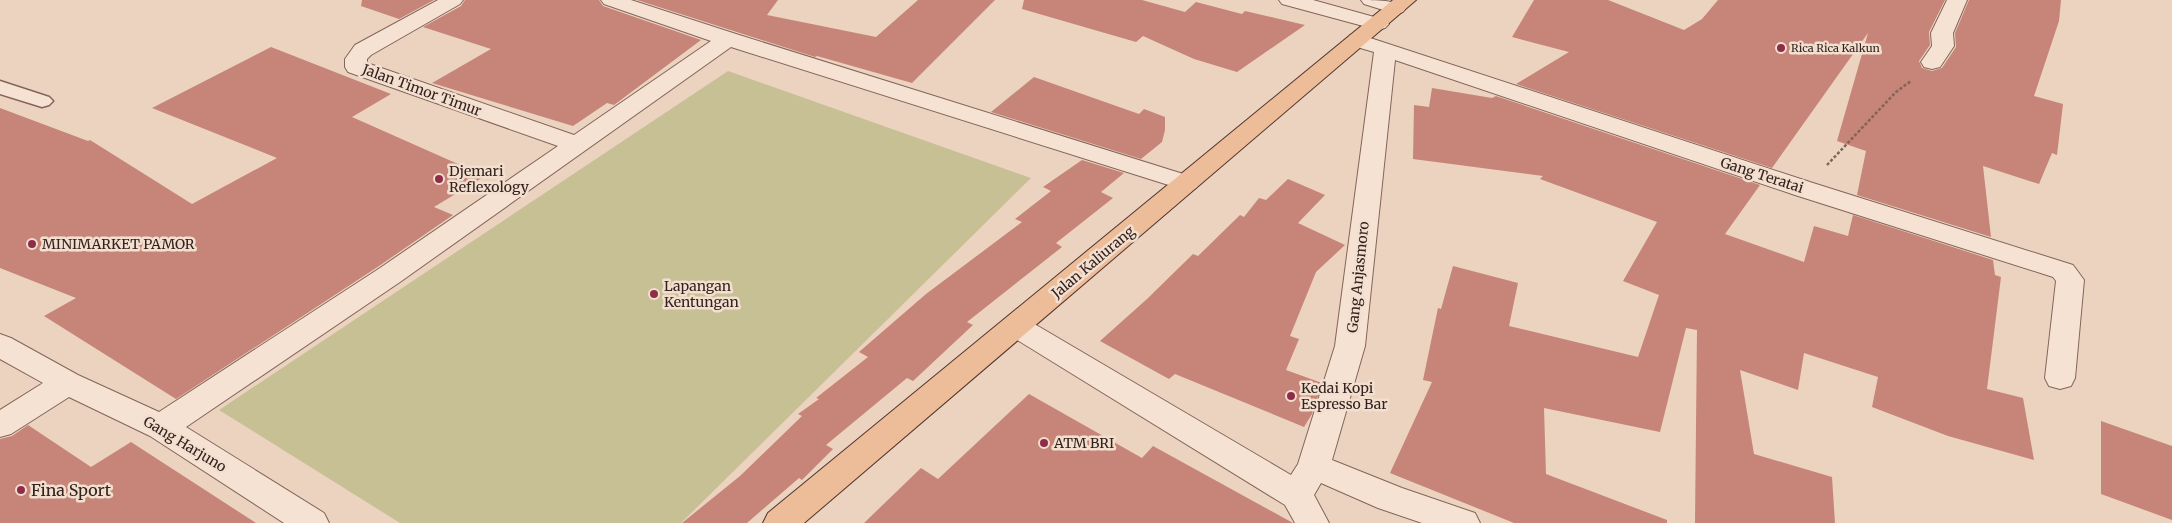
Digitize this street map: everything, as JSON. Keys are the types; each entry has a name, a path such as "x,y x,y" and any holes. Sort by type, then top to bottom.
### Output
{"main road":[{"name":"Jalan Kaliurang","path":"780,523 1187,183 1382,14"}],"street":[{"name":"Jalan Timor Timur","path":"453,0 363,50 356,59 356,67 575,144"},
{"path":"611,0 1187,183"},
{"path":"1288,0 1382,14"},
{"path":"1932,62 1943,46 1942,33 1957,0"},
{"name":"Gang Teratai","path":"1382,14 1385,50 1804,189 2063,271 2070,280 2060,378"},
{"path":"161,427 390,275 728,38"},
{"name":"Gang Anjasmoro","path":"1297,496 1314,466 1350,346 1385,50"},
{"path":"1016,326 1297,496 1312,523"},
{"name":"Gang Harjuno","path":"0,345 67,383 161,427 312,523"},
{"path":"0,425 67,383"},
{"path":"1314,466 1390,498 1463,523"}],"lane":[{"path":"0,87 42,101"}],"path":[{"path":"1804,189 1896,92 1923,72 1932,62"}],"shaded area":[{"name":"Lapangan Kentungan","path":"728,71 1031,178 681,523 400,523 219,410"}],"building":[{"path":"362,0 434,0 399,19 361,6"},
{"path":"465,0 599,0 603,6 701,40 614,105 607,103 573,126 432,83 491,49 423,27 461,6"},
{"path":"637,0 778,0 767,15 876,37 918,0 995,0 912,83 815,57"},
{"path":"1024,0 1142,0 1185,12 1196,2 1242,14 1245,11 1305,25 1237,72 1194,59 1143,36 1136,42 1022,9"},
{"path":"1534,0 1608,0 1684,30 1702,19 1718,0 1945,0 1929,32 1930,45 1919,61 1922,68 1932,71 1942,68 1956,47 1955,33 1969,0 2061,0 2059,21 2034,96 2063,104 2057,155 2052,153 2039,184 1983,166 1991,237 1857,195 1866,151 1837,141 1868,33 1772,168 1516,84 1569,52 1512,37"},
{"path":"271,47 391,94 352,117 485,176 434,207 453,215 379,266 176,399 44,316 76,298 0,268 0,108 88,141 90,140 192,204 277,158 152,108"},
{"path":"1034,77 1139,114 1144,109 1165,117 1165,130 1162,142 1141,159 991,112"},
{"path":"1432,88 1492,98 1496,96 1760,185 1725,234 1804,262 1814,226 1848,236 1853,215 1993,260 1995,275 2001,277 1987,389 2023,398 2034,460 1948,436 1872,407 1878,377 1804,353 1798,390 1740,370 1754,454 1832,477 1835,523 1695,523 1697,330 1686,328 1660,432 1544,408 1546,474 1667,520 1667,523 1514,523 1390,473 1432,382 1423,380 1438,308 1441,309 1453,266 1518,283 1509,326 1638,357 1659,295 1623,281 1657,222 1540,179 1543,176 1413,159 1414,105 1429,107"},
{"path":"1082,160 1124,173 1101,192 1113,198 1056,243 1062,247 967,322 973,325 913,381 907,378 826,445 833,449 802,480 799,478 747,523 682,523 740,476 802,416 798,414 819,399 816,398 868,357 859,352 926,294 1022,222 1015,219 1051,191 1043,187"},
{"path":"1288,179 1325,195 1298,223 1345,245 1316,272 1290,336 1299,339 1286,370 1322,383 1312,414 1304,427 1175,374 1169,379 1100,341 1193,254 1198,256 1240,215 1244,217 1259,198 1266,200"},
{"path":"1029,394 1142,458 1153,446 1293,523 864,523 921,468 938,479"},
{"path":"2101,421 2172,446 2172,520 2101,494"},
{"path":"28,425 91,467 131,442 256,523 0,523 0,439 12,436"}],"place":[{"name":"Rica Rica Kalkun","path":"1781,48"},
{"name":"Djemari Reflexology","path":"439,179"},
{"name":"MINIMARKET PAMOR","path":"32,244"},
{"name":"Lapangan Kentungan","path":"654,294"},
{"name":"Kedai Kopi Espresso Bar","path":"1291,396"},
{"name":"ATM BRI","path":"1044,443"},
{"name":"Fina Sport","path":"21,490"}]}
